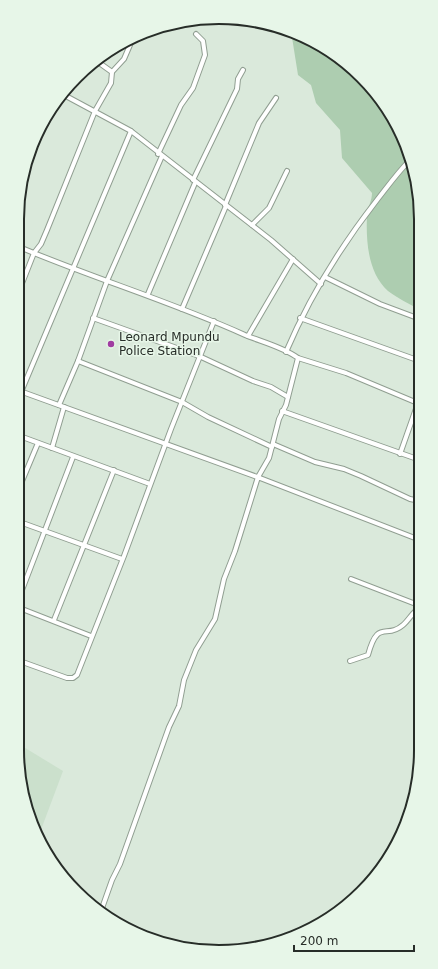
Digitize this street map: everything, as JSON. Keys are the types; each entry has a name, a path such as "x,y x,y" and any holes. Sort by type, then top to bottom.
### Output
{"street":[{"path":"59,404 78,361 107,281 181,105 193,88 205,55 203,42 196,34"},
{"path":"24,278 34,253 47,230 95,111 111,83 112,72 124,59 130,46"},
{"path":"100,64 112,72"},
{"path":"148,294 194,182 237,89 238,79 243,70"},
{"path":"67,96 131,131 194,182 252,225 321,284"},
{"path":"182,309 259,123 276,98"},
{"path":"24,379 131,131"},
{"path":"286,352 300,318 321,284 366,214 406,164"},
{"path":"252,225 269,208 287,171"},
{"path":"24,249 72,269 148,294 298,358 346,373 414,402"},
{"path":"248,336 293,260"},
{"path":"326,277 380,304 414,317"},
{"path":"93,318 199,356 253,381 271,387 288,397"},
{"path":"300,318 414,359"},
{"path":"24,662 73,678 77,675 199,356 214,321"},
{"path":"103,907 112,880 120,864 169,727 179,706 184,680 196,650 215,619 224,579 235,551 258,477 269,458 282,411 288,397 298,358"},
{"path":"78,361 182,402 208,417 272,446 315,462 350,472 414,500"},
{"path":"24,393 258,477 414,538"},
{"path":"52,448 64,407"},
{"path":"282,411 414,458"},
{"path":"400,454 414,417"},
{"path":"24,438 150,484"},
{"path":"24,476 38,443"},
{"path":"24,586 73,457"},
{"path":"54,620 83,544 114,470"},
{"path":"24,523 122,559"},
{"path":"351,579 414,604"},
{"path":"24,609 54,620 91,636"},
{"path":"350,661 368,655 371,643 376,634 384,630 396,631 414,611"}],"shaded area":[{"path":"292,38 316,50 348,72 374,100 394,133 404,156 414,206 414,307 388,291 376,274 369,255 367,234 367,214 372,193 342,158 340,130 316,103 311,85 298,75"},
{"path":"24,747 63,771 41,830 34,813 28,788 24,763"}],"place":[{"name":"Leonard Mpundu Police Station","path":"111,344"}]}
